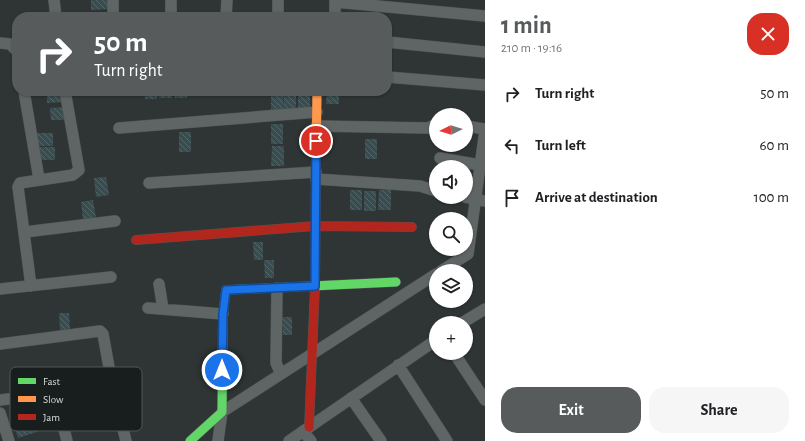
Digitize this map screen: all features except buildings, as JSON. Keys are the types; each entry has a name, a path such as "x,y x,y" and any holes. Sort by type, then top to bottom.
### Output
{"street":[{"path":"54,0 55,12"},
{"path":"113,0 113,12"},
{"path":"170,12 171,0"},
{"path":"226,12 227,0"},
{"path":"278,0 278,12"},
{"path":"335,12 335,1 485,16"},
{"path":"0,42 10,44 12,46"},
{"path":"392,43 485,52"},
{"path":"392,77 485,85"},
{"path":"25,96 39,180"},
{"path":"31,286 18,187 20,183 73,174 79,170 66,96"},
{"path":"311,441 306,429 312,355 315,286 317,96"},
{"path":"119,128 317,112"},
{"path":"316,126 429,128"},
{"path":"452,264 468,254 485,129 473,127"},
{"path":"440,158 480,165"},
{"path":"149,183 316,175 420,186 429,189"},
{"path":"25,232 115,221"},
{"path":"136,240 315,226 412,227"},
{"path":"0,289 111,277"},
{"path":"190,441 222,412 429,279"},
{"path":"218,441 222,412 223,314 226,290 396,282"},
{"path":"159,284 163,309"},
{"path":"277,288 276,363 281,374"},
{"path":"148,308 223,314"},
{"path":"473,316 485,309"},
{"path":"0,344 100,331 103,334 109,367"},
{"path":"289,441 429,345"},
{"path":"459,360 485,400"},
{"path":"398,366 447,441"},
{"path":"351,398 381,441"},
{"path":"0,400 10,399"},
{"path":"0,413 9,441"},
{"path":"65,431 68,441"},
{"path":"124,431 126,441"}],"traffic: fast":[{"path":"190,441 222,412 223,314 226,290 396,282"}],"traffic: slow":[{"path":"316,157 317,96"}],"traffic: jam":[{"path":"309,427 315,286 316,157"},
{"path":"136,240 315,226 412,227"}],"route":[{"path":"222,370 223,314 226,290 315,286 316,141"}]}
